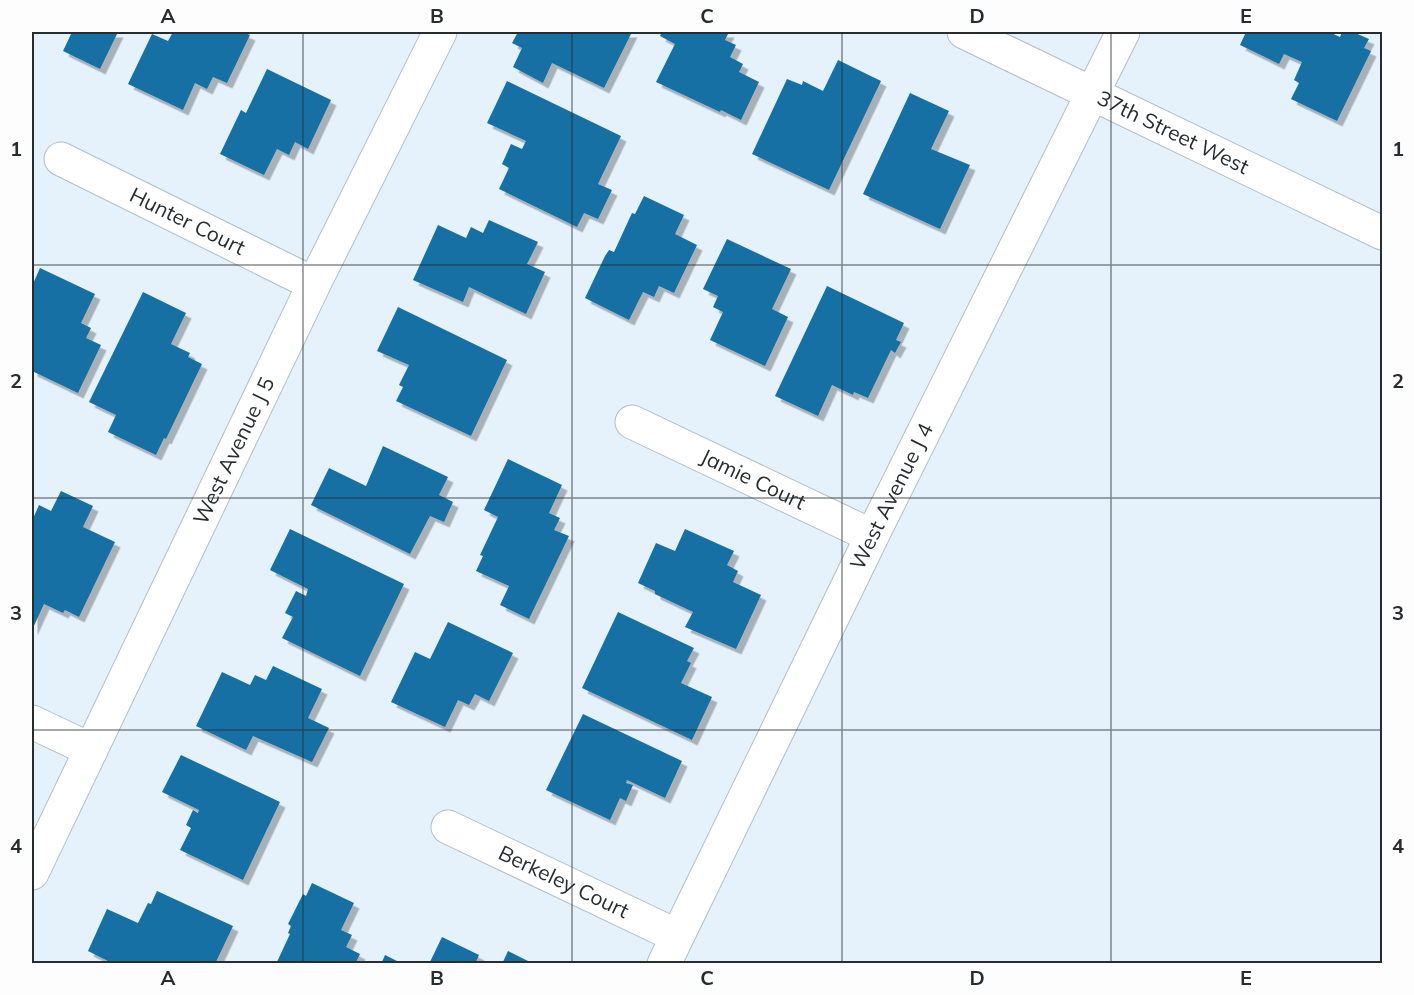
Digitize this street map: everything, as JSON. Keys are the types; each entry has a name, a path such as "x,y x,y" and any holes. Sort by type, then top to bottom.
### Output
{"street":[{"name":"West Avenue J 5","path":"32,873 314,284 440,32"},
{"name":"37th Street West","path":"964,32 1383,233"},
{"name":"West Avenue J 4","path":"670,950 872,536 1123,32"},
{"name":"Hunter Court","path":"61,159 314,284"},
{"name":"Jamie Court","path":"632,422 872,536"},
{"path":"32,722 91,750"},
{"name":"Berkeley Court","path":"448,827 670,950"}],"building":[{"path":"72,32 118,32 100,69 63,51"},
{"path":"173,32 243,32 250,35 227,83 213,77 207,89 195,83 183,110 128,84 152,34 168,41"},
{"path":"518,32 632,32 604,88 552,63 543,83 513,67 522,48 512,43"},
{"path":"662,32 729,32 725,40 736,45 730,57 743,64 739,72 759,82 741,120 656,82 675,44 660,36"},
{"path":"1246,32 1329,32 1340,37 1342,32 1353,32 1369,39 1364,48 1371,51 1337,121 1291,99 1299,83 1294,80 1302,62 1284,54 1279,64 1240,45"},
{"path":"838,60 881,81 829,190 752,154 787,79 802,85 803,81 823,91"},
{"path":"267,69 331,100 308,149 295,142 289,155 277,149 264,175 220,154 241,110 246,113"},
{"path":"507,81 621,136 598,184 612,190 598,219 584,213 577,227 499,189 509,168 502,164 511,144 522,149 526,141 487,123"},
{"path":"910,93 949,111 931,149 970,165 940,229 863,194"},
{"path":"644,196 684,215 675,234 697,245 674,293 659,286 654,297 643,292 629,320 585,298 605,256 609,250 614,252 632,213 635,214"},
{"path":"489,220 538,242 527,264 545,272 526,314 469,287 463,302 413,280 438,225 466,238 471,227 483,233"},
{"path":"727,239 791,269 772,309 788,317 765,366 710,340 723,312 713,307 718,296 703,289"},
{"path":"40,268 95,294 81,323 91,328 86,338 101,345 78,393 32,371 32,286"},
{"path":"827,286 904,323 896,340 901,342 895,353 891,350 868,398 854,392 853,395 832,385 818,416 775,396"},
{"path":"143,292 186,313 171,344 190,353 188,357 202,364 156,455 108,432 116,415 89,402"},
{"path":"398,307 507,360 471,436 396,401 403,387 399,385 409,365 377,351"},
{"path":"383,446 448,477 439,495 453,502 444,522 430,516 410,554 311,505 329,468 366,486"},
{"path":"508,459 562,485 549,513 560,518 554,530 569,536 529,619 500,605 509,586 476,571 483,556 480,555 498,517 484,510"},
{"path":"61,491 93,506 83,527 115,542 79,617 65,610 63,613 44,604 32,630 32,521 39,505 51,511"},
{"path":"290,529 404,584 360,676 282,638 293,617 285,613 296,591 306,596 308,589 270,570"},
{"path":"685,529 734,551 727,565 738,571 733,582 761,595 736,649 685,627 693,612 655,594 655,591 638,583 656,543 675,551"},
{"path":"618,612 694,648 687,661 691,663 681,683 712,697 692,740 582,688"},
{"path":"448,622 513,653 489,701 475,694 469,705 458,700 445,727 391,702 415,652 430,659"},
{"path":"273,666 322,689 308,718 329,728 312,762 253,736 246,750 196,726 222,672 250,685 255,675 266,680"},
{"path":"583,714 682,761 665,798 627,780 626,783 633,785 626,801 620,798 610,820 546,790"},
{"path":"181,755 280,802 243,880 180,850 191,828 186,825 193,810 198,813 199,810 162,792"},
{"path":"312,883 354,903 341,930 352,935 346,947 360,954 355,964 276,964 290,934 288,933 291,926 288,924 303,894 306,896"},
{"path":"157,891 233,926 215,964 114,964 88,951 107,909 138,923"},
{"path":"442,937 479,955 475,964 429,964"},
{"path":"508,951 534,964 502,964"},
{"path":"385,955 403,964 381,964"}]}
